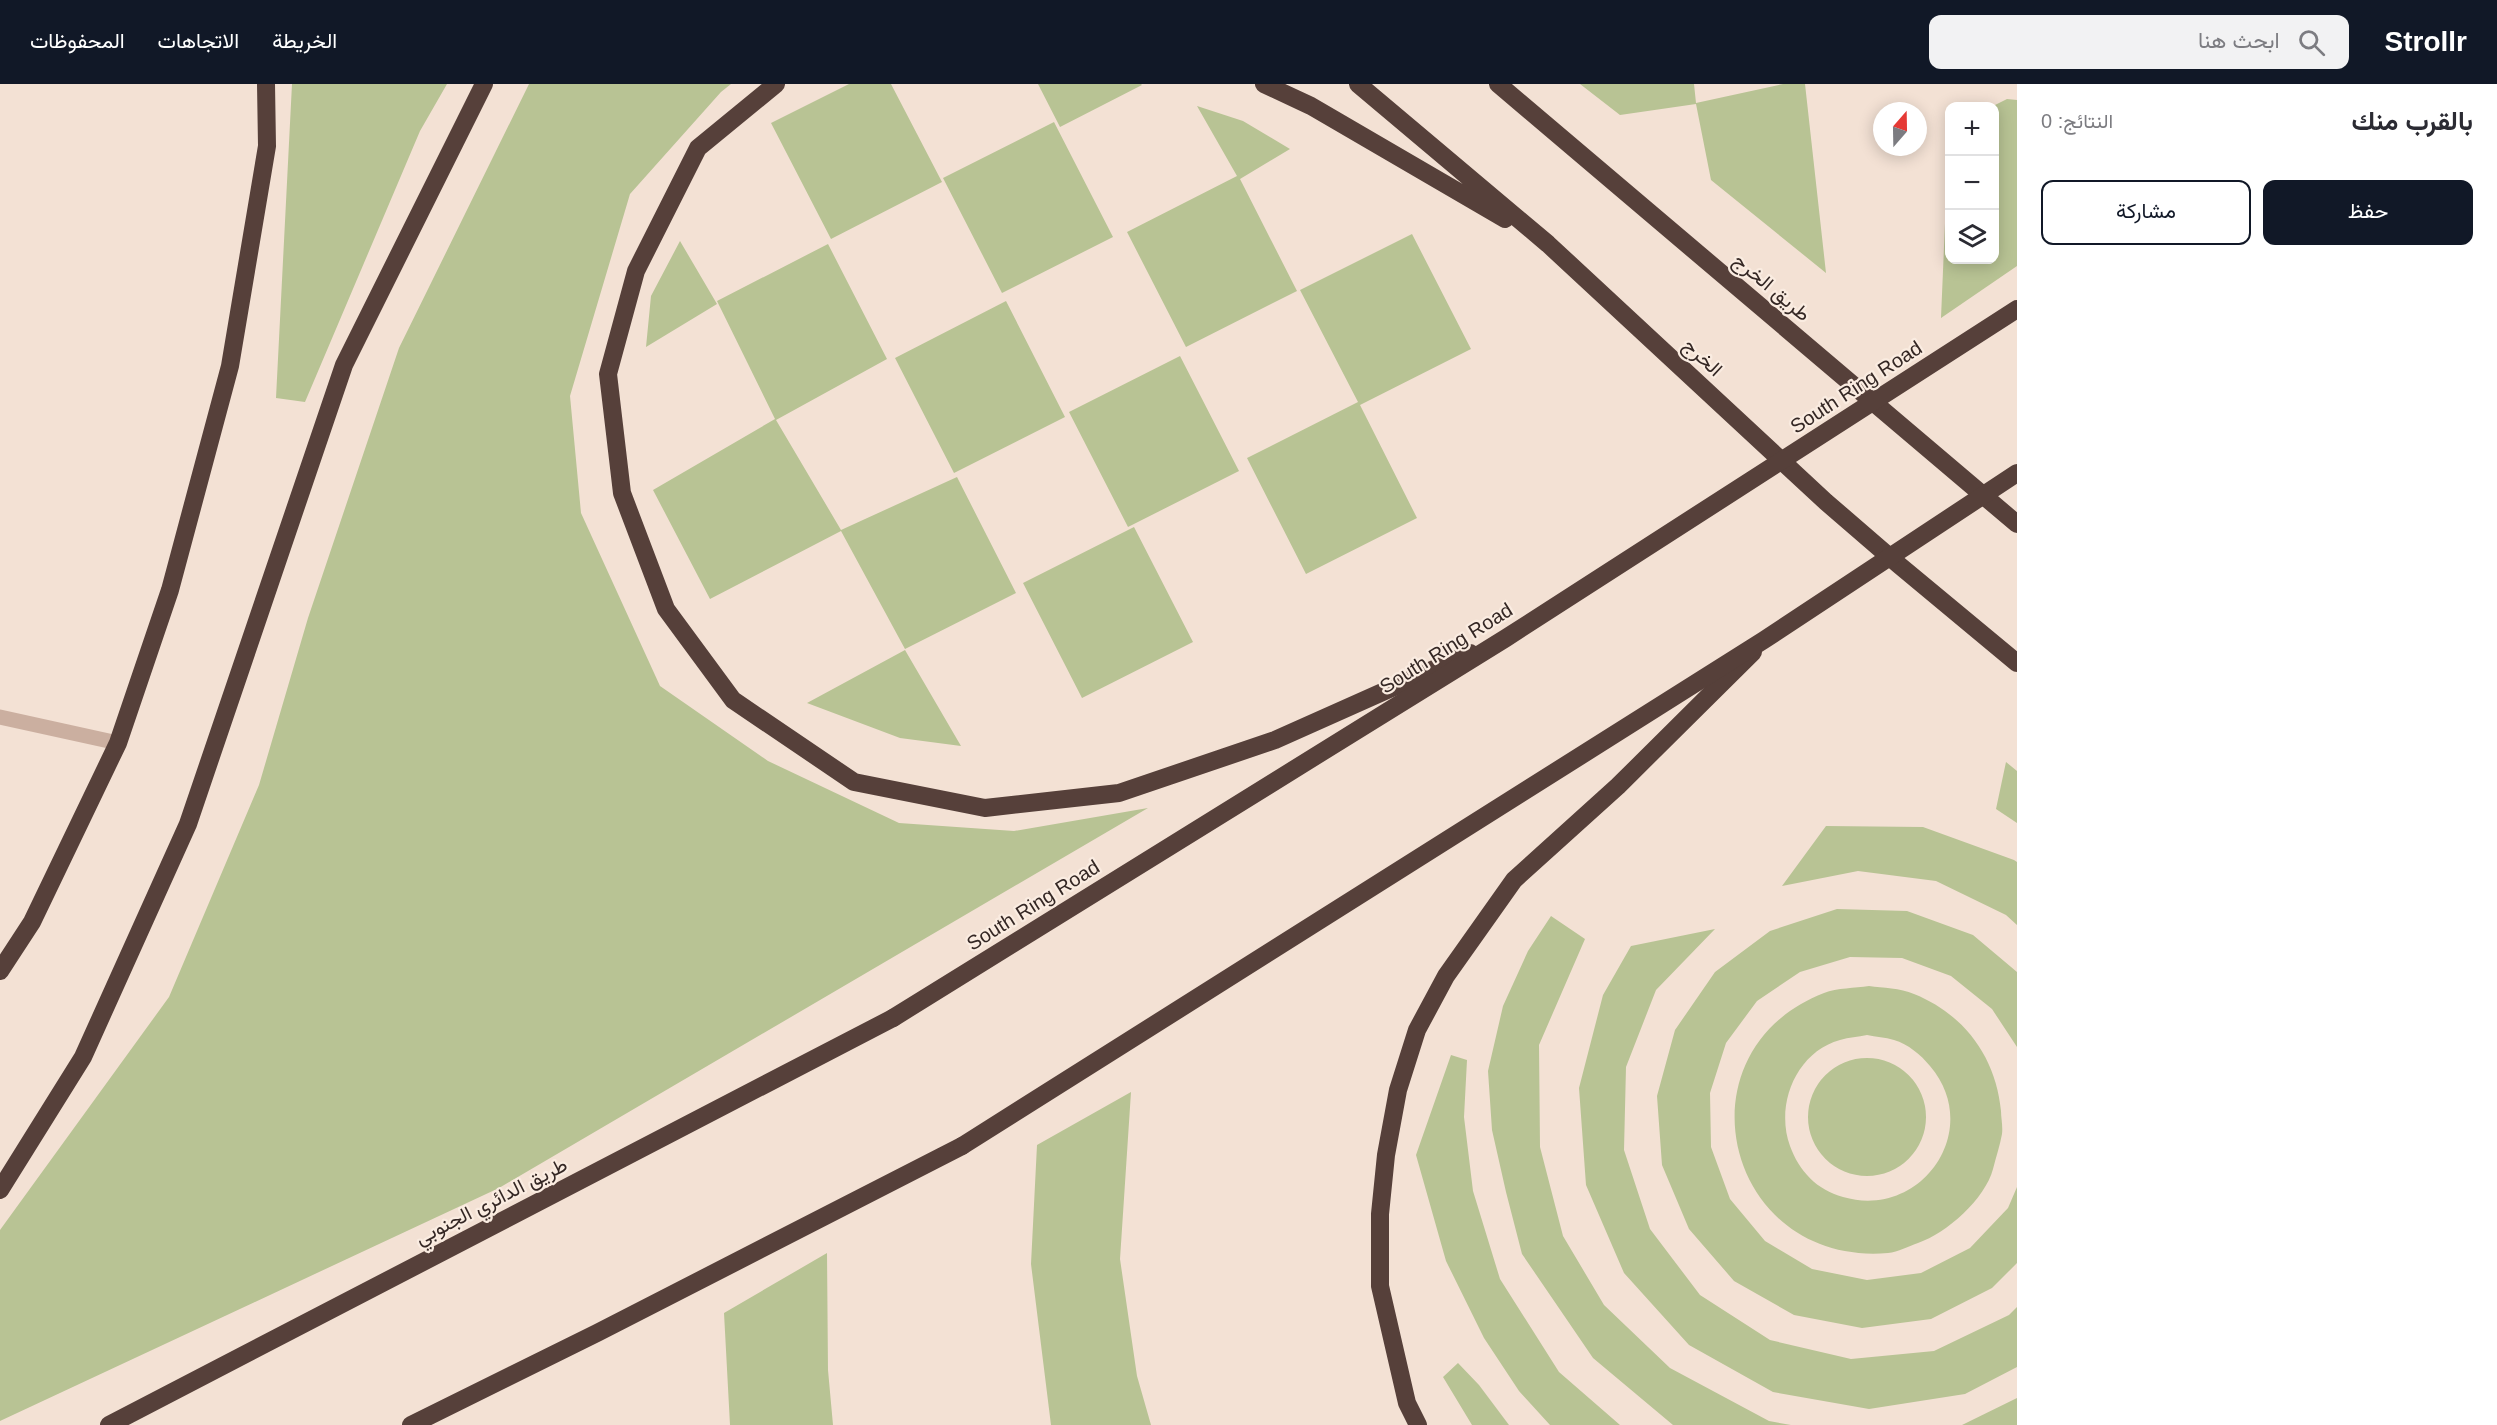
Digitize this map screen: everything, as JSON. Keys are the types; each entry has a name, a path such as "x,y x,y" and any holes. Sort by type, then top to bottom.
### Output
{"highway":[{"path":"0,971 32,922 118,743 170,590 230,366 267,146 266,84"},
{"path":"0,1190 83,1057 188,824 344,365 484,84"},
{"path":"776,84 698,148 636,271 608,374 622,493 666,609 733,700 854,782 985,808 1119,793 1275,740 1506,638"},
{"path":"1264,84 1311,106 1548,244"},
{"name":"الخرج","path":"1358,84 1548,244 1826,502 1899,566 2017,663"},
{"name":"طريق الخرج","path":"1498,84 2017,524"},
{"name":"South Ring Road","path":"893,1018 1506,638 2017,309"},
{"path":"411,1425 597,1333 962,1146 1764,640 2017,473"},
{"path":"1418,1425 1407,1403 1380,1286 1381,1202 1386,1155 1398,1090 1417,1030 1446,976 1514,880 1618,786 1764,640"},
{"name":"طريق الدائري الجنوبي","path":"109,1425 893,1018"}],"street":[{"path":"0,717 118,743"}],"green space":[{"path":"292,84 447,84 420,131 305,402 276,398"},
{"path":"529,84 731,84 721,92 630,194 570,396 581,513 660,686 768,761 899,823 1014,831 1148,808 499,1188 0,1421 0,1230 169,997 259,785 308,618 399,348"},
{"path":"849,84 891,84 942,182 831,239 771,123"},
{"path":"1038,84 1141,84 1142,85 1060,127"},
{"path":"1580,84 1694,84 1696,103 1783,84 1805,84 1826,273 1711,180 1696,104 1620,115"},
{"path":"2007,99 2017,100 2017,266 1941,318 1945,224 1945,264 1999,264 1999,103"},
{"path":"1197,106 1243,121 1290,149 1240,179 1297,291 1186,347 1127,232 1237,176"},
{"path":"1054,122 1113,237 1002,293 943,178"},
{"path":"1412,234 1471,349 1360,405 1417,518 1306,574 1247,458 1358,402 1300,290"},
{"path":"680,241 717,304 646,347 651,296"},
{"path":"828,244 887,359 776,420 841,530 957,477 1016,593 905,649 841,531 710,599 653,490 775,419 717,301"},
{"path":"1006,301 1065,417 954,473 895,358"},
{"path":"1180,356 1239,471 1128,527 1069,412"},
{"path":"1134,527 1193,642 1082,698 1023,583"},
{"path":"905,650 961,746 900,738 807,703"},
{"path":"2006,762 2017,771 2017,823 1996,809"},
{"path":"1826,826 1923,827 2014,860 2017,862 2017,925 2006,915 1936,881 1858,871 1782,886"},
{"path":"1837,909 1907,911 1973,935 2017,972 2017,1047 1992,1009 1951,976 1902,958 1850,957 1800,972 1757,1001 1726,1043 1710,1093 1711,1147 1730,1199 1765,1241 1812,1269 1867,1280 1921,1273 1970,1248 2008,1208 2017,1187 2017,1263 1992,1288 1931,1319 1862,1328 1794,1315 1734,1281 1689,1229 1662,1165 1657,1096 1675,1030 1715,972 1770,931"},
{"path":"1551,916 1585,939 1539,1045 1540,1147 1563,1236 1604,1305 1670,1368 1769,1421 1791,1425 1673,1425 1593,1358 1522,1254 1492,1130 1488,1071 1503,1006 1528,951"},
{"path":"1715,929 1656,990 1626,1067 1624,1150 1650,1229 1700,1295 1770,1340 1851,1359 1934,1351 2009,1315 2017,1307 2017,1367 1965,1394 1869,1409 1773,1392 1689,1345 1624,1273 1586,1185 1579,1088 1603,995 1631,946"},
{"path":"1869,986 1903,990 1914,994 1948,1013 1962,1026 1974,1040 1992,1073 2001,1111 2002,1134 1993,1169 1982,1192 1963,1214 1941,1231 1918,1243 1888,1253 1833,1248 1788,1227 1757,1192 1739,1150 1735,1105 1748,1060 1777,1022 1824,993","holes":["1867,1035 1899,1042 1923,1058 1945,1091 1950,1116 1947,1141 1936,1164 1919,1182 1898,1195 1872,1201 1834,1194 1810,1178 1798,1164 1790,1146 1785,1114 1793,1082 1801,1068 1812,1056 1825,1046 1840,1040"]},
{"path":"1451,1055 1467,1060 1464,1117 1473,1191 1500,1279 1559,1372 1620,1425 1550,1425 1519,1391 1484,1338 1446,1261 1416,1155"},
{"path":"1867,1058 1890,1062 1909,1075 1922,1094 1926,1117 1922,1140 1909,1159 1890,1172 1867,1176 1844,1172 1825,1159 1812,1140 1808,1117 1812,1094 1825,1075 1844,1062"},
{"path":"1131,1092 1120,1259 1137,1376 1151,1425 1051,1425 1031,1264 1037,1145"},
{"path":"827,1253 828,1370 833,1425 730,1425 724,1313"},
{"path":"1458,1363 1479,1385 1509,1425 1472,1425 1443,1377"},
{"path":"2017,1398 2017,1425 1962,1425"}]}
